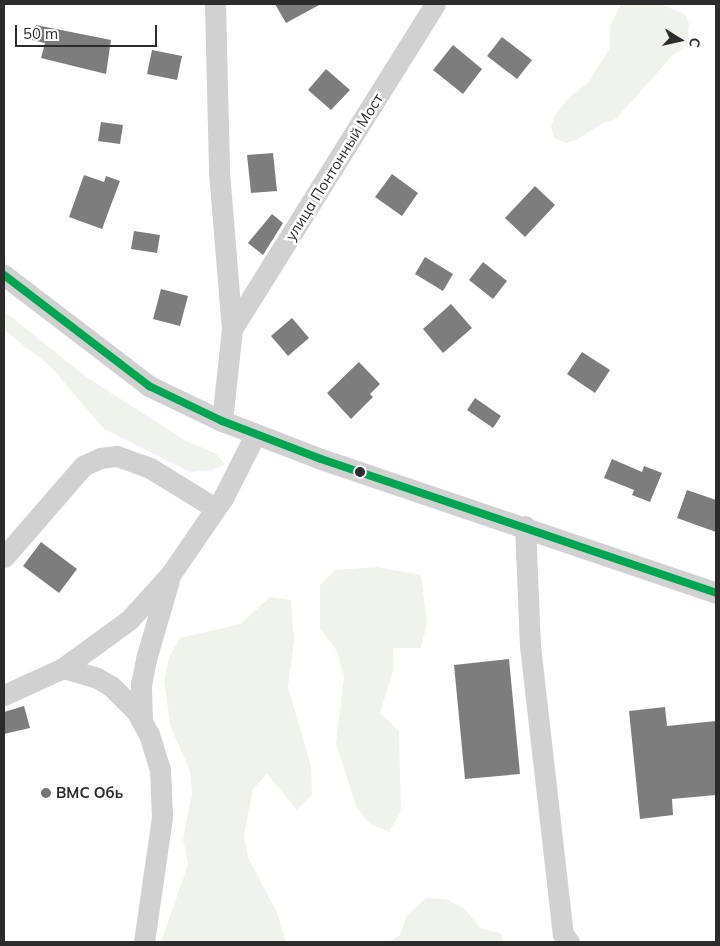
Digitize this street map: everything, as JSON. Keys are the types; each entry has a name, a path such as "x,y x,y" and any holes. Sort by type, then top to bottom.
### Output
{"street":[{"name":"улица Понтонный Мост","path":"214,4 219,172 232,329 222,421"},
{"name":"улица Понтонный Мост","path":"232,329 435,4"},
{"path":"4,275 149,386 222,421 256,435 716,593"},
{"path":"4,695 63,668 129,620 170,575 215,508 256,435"},
{"path":"4,557 83,466 100,458 117,456 150,468 215,508"},
{"path":"525,526 530,646 563,934 569,942"},
{"path":"144,942 159,849 162,793 160,769 142,719 141,685 146,659 170,575"},
{"path":"63,668 97,678 111,686 142,719"}],"shaded area":[{"path":"621,4 660,4 685,14 689,24 687,45 673,55 616,119 603,123 576,140 566,143 554,138 551,127 554,117 569,97 588,83 610,48 610,26"},
{"path":"4,311 85,376 186,441 215,453 225,464 212,470 190,472 104,429 50,366 4,330"},
{"path":"377,567 421,575 427,623 421,648 393,648 393,671 380,713 399,731 401,811 389,832 369,823 356,806 336,743 344,677 337,651 320,628 320,585 335,570"},
{"path":"270,597 291,600 294,641 288,687 311,766 312,795 297,810 267,774 253,789 244,835 248,857 278,915 286,942 161,942 188,864 183,839 192,793 190,771 170,725 164,680 169,658 180,638 240,624"},
{"path":"426,898 446,899 465,909 480,928 500,933 504,942 389,942 400,935 407,915"}],"building":[{"path":"275,4 321,4 286,23"},
{"path":"36,25 111,40 106,74 41,58 45,43 32,40"},
{"path":"502,37 532,60 517,79 487,56"},
{"path":"453,45 482,69 463,94 433,70"},
{"path":"152,50 182,56 177,80 147,74"},
{"path":"326,69 350,90 331,110 308,90"},
{"path":"101,122 123,125 120,144 98,141"},
{"path":"273,153 277,191 251,193 247,155"},
{"path":"392,174 418,193 402,216 375,197"},
{"path":"84,175 104,182 106,176 120,181 102,229 69,217"},
{"path":"535,186 555,205 525,237 505,218"},
{"path":"272,214 283,223 263,255 248,243"},
{"path":"134,231 160,235 157,253 131,249"},
{"path":"425,257 453,274 443,291 415,274"},
{"path":"483,262 507,281 493,299 469,280"},
{"path":"161,289 188,296 180,326 153,319"},
{"path":"451,304 472,328 443,353 423,329"},
{"path":"292,318 309,338 288,356 271,336"},
{"path":"582,352 610,370 595,393 567,374"},
{"path":"359,362 380,384 370,394 373,397 351,419 327,393"},
{"path":"475,398 501,416 493,428 467,410"},
{"path":"612,459 642,472 644,466 662,473 650,502 632,495 634,490 604,478"},
{"path":"687,490 716,500 716,532 677,518"},
{"path":"41,542 77,569 59,593 23,566"},
{"path":"509,659 520,774 465,779 454,665"},
{"path":"24,706 30,728 4,734 4,712"},
{"path":"665,707 667,726 716,721 716,795 672,799 673,815 640,819 629,711"}],"transit line":[{"path":"4,275 149,386 222,421 321,459 716,593"}],"place":[{"name":"ВМС Обь","path":"46,793"}]}
